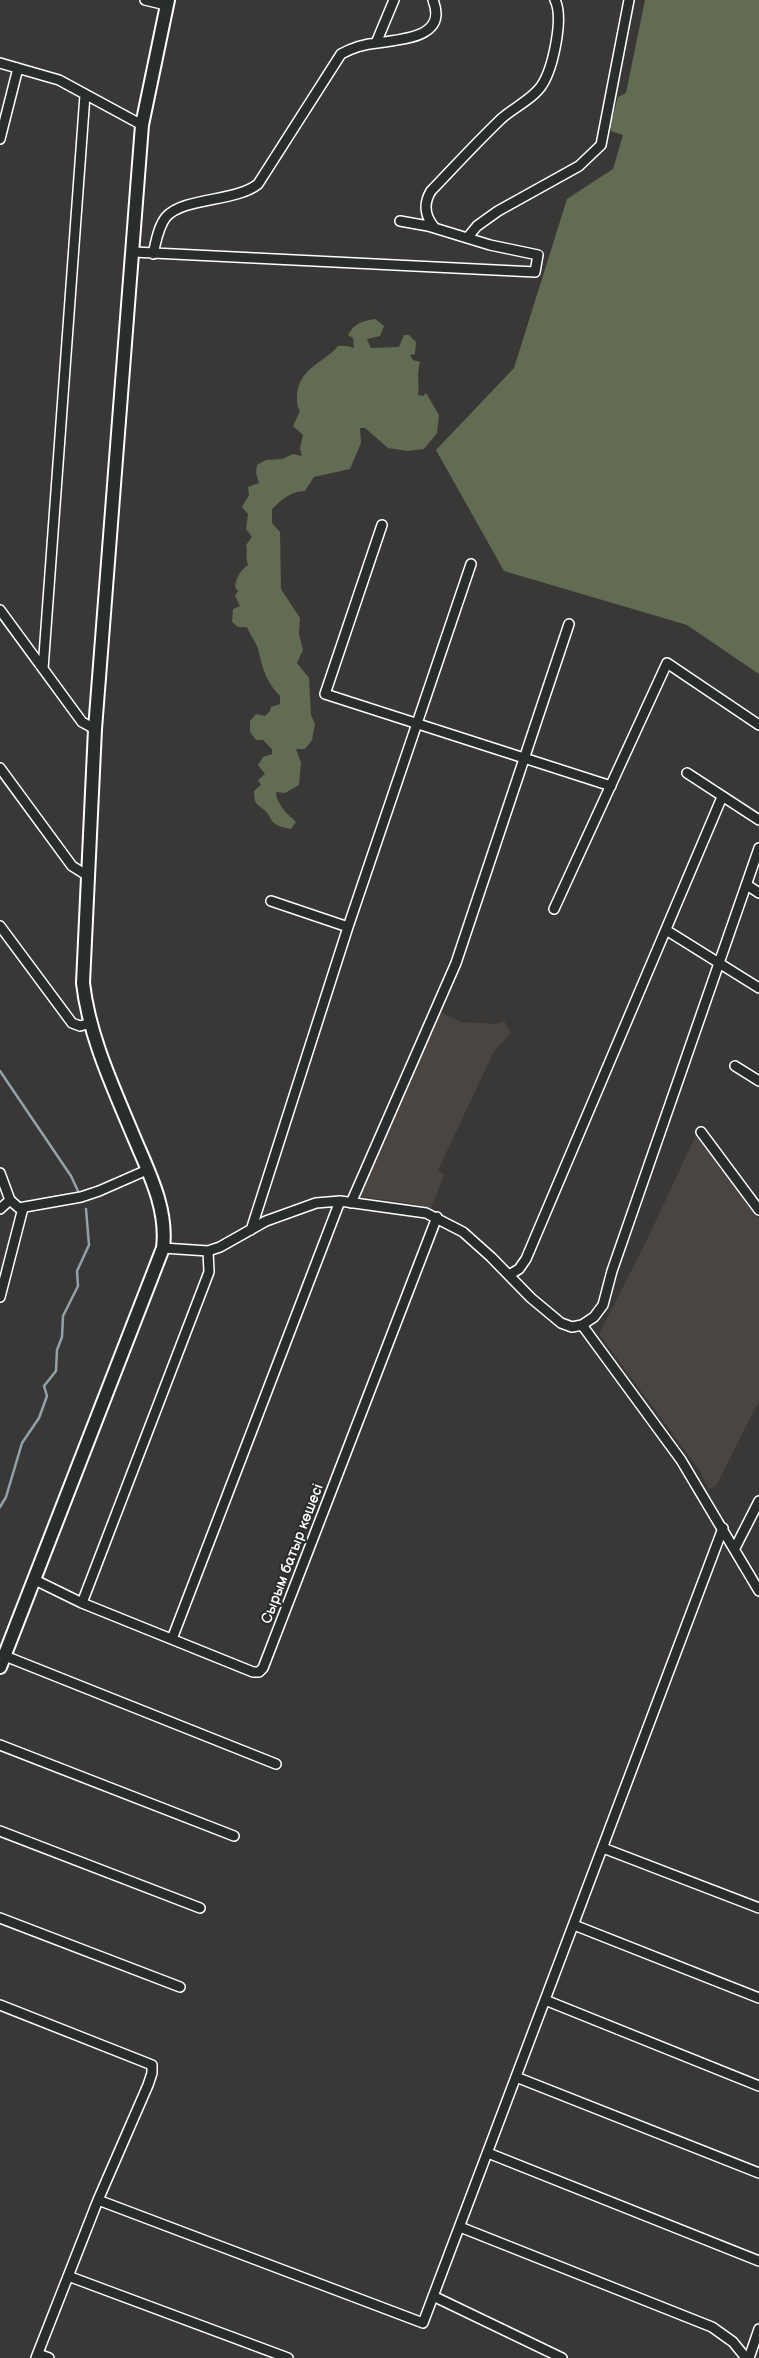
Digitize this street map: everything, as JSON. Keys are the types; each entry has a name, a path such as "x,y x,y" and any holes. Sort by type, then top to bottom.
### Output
{"main road":[{"path":"2,1661 163,1248 162,1212 117,1098 91,1023 83,983 95,729 134,252 142,125 167,2"}],"street":[{"path":"145,0 167,2"},
{"path":"376,43 394,0"},
{"path":"153,254 159,230 167,216 182,208 248,190 258,184 310,105 337,58 353,48 401,40 424,33 430,28 434,20 436,11 433,0"},
{"path":"435,228 426,212 427,199 431,191 502,119 542,86 553,52 559,20 555,0"},
{"path":"468,237 477,226 498,211 579,166 601,145 629,0"},
{"path":"0,63 59,80 142,125"},
{"path":"0,139 18,68"},
{"path":"43,669 85,95"},
{"path":"134,252 535,272 538,256 490,245 435,228 400,222"},
{"path":"382,525 324,694 611,786"},
{"path":"251,1230 348,927 471,564"},
{"path":"0,610 82,722 95,729"},
{"path":"351,1202 456,964 569,624"},
{"path":"554,909 667,663 759,725"},
{"path":"0,768 72,866 88,876"},
{"path":"687,773 759,820"},
{"path":"509,1275 519,1269 526,1259 722,797"},
{"path":"163,1248 208,1251 220,1247 292,1211 316,1204 340,1201 426,1213 463,1232 531,1298 561,1323 572,1327 582,1325 594,1317 603,1304 612,1271 759,848"},
{"path":"747,885 759,893"},
{"path":"271,901 348,927"},
{"path":"0,926 72,1023 80,1026 91,1023"},
{"path":"666,930 759,988"},
{"path":"735,1066 759,1081"},
{"path":"702,1132 759,1210"},
{"path":"0,1173 10,1200 15,1207 23,1208 81,1197 147,1170"},
{"path":"0,1209 10,1200"},
{"path":"172,1639 340,1201"},
{"path":"0,1297 23,1208"},
{"name":"Сырым батыр көшесі","path":"35,1580 82,1603 253,1672 259,1672 263,1668 437,1217"},
{"path":"82,1603 209,1272 208,1251"},
{"path":"582,1325 681,1460 724,1528 759,1591"},
{"path":"735,1548 759,1501"},
{"path":"98,2200 423,2323 724,1528"},
{"path":"2,1661 276,1764"},
{"path":"0,1745 234,1836"},
{"path":"0,1831 200,1908"},
{"path":"603,1848 759,1908"},
{"path":"0,1918 180,1987"},
{"path":"574,1925 759,1998"},
{"path":"545,2000 759,2086"},
{"path":"0,2006 152,2065 152,2073 148,2085 98,2200 37,2356 49,2358"},
{"path":"516,2077 759,2172"},
{"path":"488,2153 759,2260"},
{"path":"460,2227 712,2327 733,2342 747,2358 759,2329"},
{"path":"68,2276 288,2358"},
{"path":"433,2296 562,2358"}],"shaded area":[{"path":"441,1012 461,1022 496,1024 504,1021 511,1033 494,1051 438,1170 444,1175 431,1208 357,1196"},
{"path":"696,1135 759,1219 759,1401 716,1486 709,1489 700,1471 599,1334 648,1238"}],"green space":[{"path":"645,0 759,0 759,674 687,625 504,571 436,450 514,368 567,199 613,169 623,135 611,131 610,126 618,97 626,93"},
{"path":"375,319 384,326 380,336 367,339 371,348 399,347 404,335 409,335 416,342 415,354 410,355 413,360 420,362 418,395 423,396 426,393 439,415 437,433 424,449 407,451 388,448 365,428 360,428 361,443 350,469 314,477 305,491 291,494 272,509 272,523 280,532 281,589 300,618 299,634 303,650 297,663 309,678 311,715 315,724 312,740 305,749 296,749 301,763 299,785 285,793 276,792 280,804 296,822 291,829 288,829 274,823 268,814 256,803 254,796 254,791 261,785 258,780 265,774 258,765 263,757 272,754 272,749 263,740 256,740 250,732 250,721 256,714 265,716 271,707 280,704 280,696 268,679 257,646 247,627 238,627 232,622 233,609 240,606 235,596 238,591 235,587 237,578 248,565 246,545 252,537 246,529 248,514 242,507 249,495 248,487 259,483 256,473 257,465 266,460 282,459 293,454 302,456 300,448 303,435 293,426 300,411 297,404 297,396 302,378 338,346 354,348 353,338 348,335 350,331 359,323"}],"waterway":[{"path":"0,1071 71,1176 78,1191"},
{"path":"0,1507 6,1497 22,1443 39,1418 47,1396 44,1386 56,1371 57,1350 62,1337 63,1316 78,1286 77,1271 89,1245 86,1209"}]}
